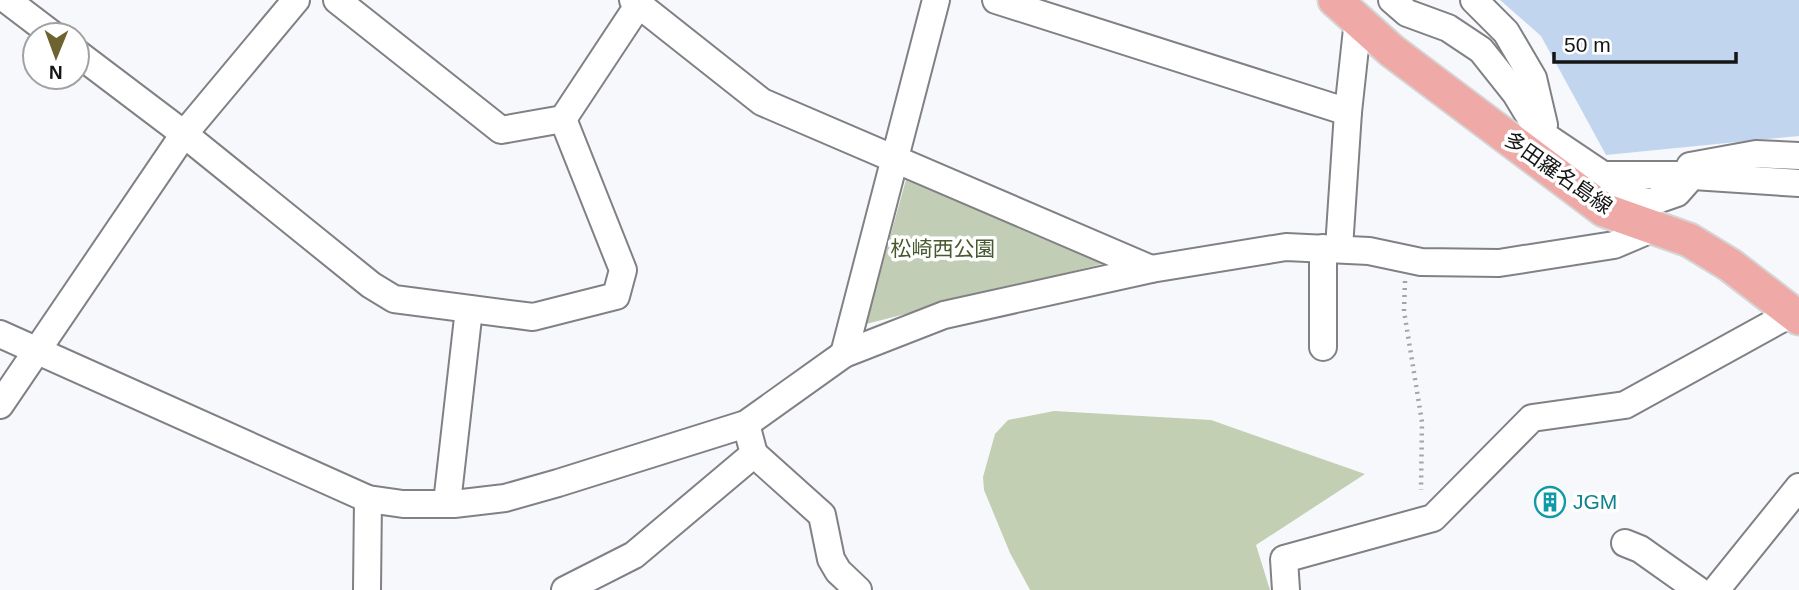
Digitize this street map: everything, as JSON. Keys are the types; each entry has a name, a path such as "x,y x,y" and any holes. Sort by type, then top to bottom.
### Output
{"main road":[{"name":"多田羅名島線","path":"1346,10 1392,51 1604,210 1689,240 1730,265 1796,315"}],"street":[{"path":"7,0 35,21"},
{"path":"0,405 184,134 296,0"},
{"path":"337,0 501,130 563,119 636,2 762,102 1151,269"},
{"path":"844,354 936,0"},
{"path":"996,0 1348,112"},
{"path":"1392,0 1407,13 1447,28 1481,50 1516,94 1539,132 1603,175 1692,176 1799,183"},
{"path":"1474,0 1506,32 1533,78 1547,137"},
{"path":"1323,347 1331,248 1348,112 1346,10"},
{"path":"91,64 184,134 371,285 394,299 533,317 616,296 623,270 563,119"},
{"path":"1643,175 1756,153 1799,156"},
{"path":"1599,173 1598,182 1618,197 1651,202 1677,193 1692,176"},
{"path":"0,334 368,499 403,504 447,503 505,498 746,424 844,354 944,315 1151,269 1286,247 1369,251 1421,262 1499,263 1614,245 1654,228"},
{"path":"447,503 469,309"},
{"path":"1286,590 1284,559 1433,518 1532,418 1625,405 1796,315"},
{"path":"746,424 754,454 822,515 831,559 838,571 858,590"},
{"path":"565,590 635,555 754,454"},
{"path":"1716,590 1799,487"},
{"path":"366,590 368,499"},
{"path":"1625,543 1640,550 1698,590"}],"path":[{"path":"1406,259 1404,311 1422,422 1421,491"}],"green space":[{"name":"松崎西公園","path":"907,176 1109,262 866,324"},
{"path":"1054,411 1211,420 1365,474 1256,545 1270,590 1030,590 1010,553 984,490 983,477 995,434 1008,420"}],"water":[{"path":"1500,0 1799,0 1799,136 1606,155 1541,36"}],"place":[{"name":"JGM","path":"1550,502"}]}
